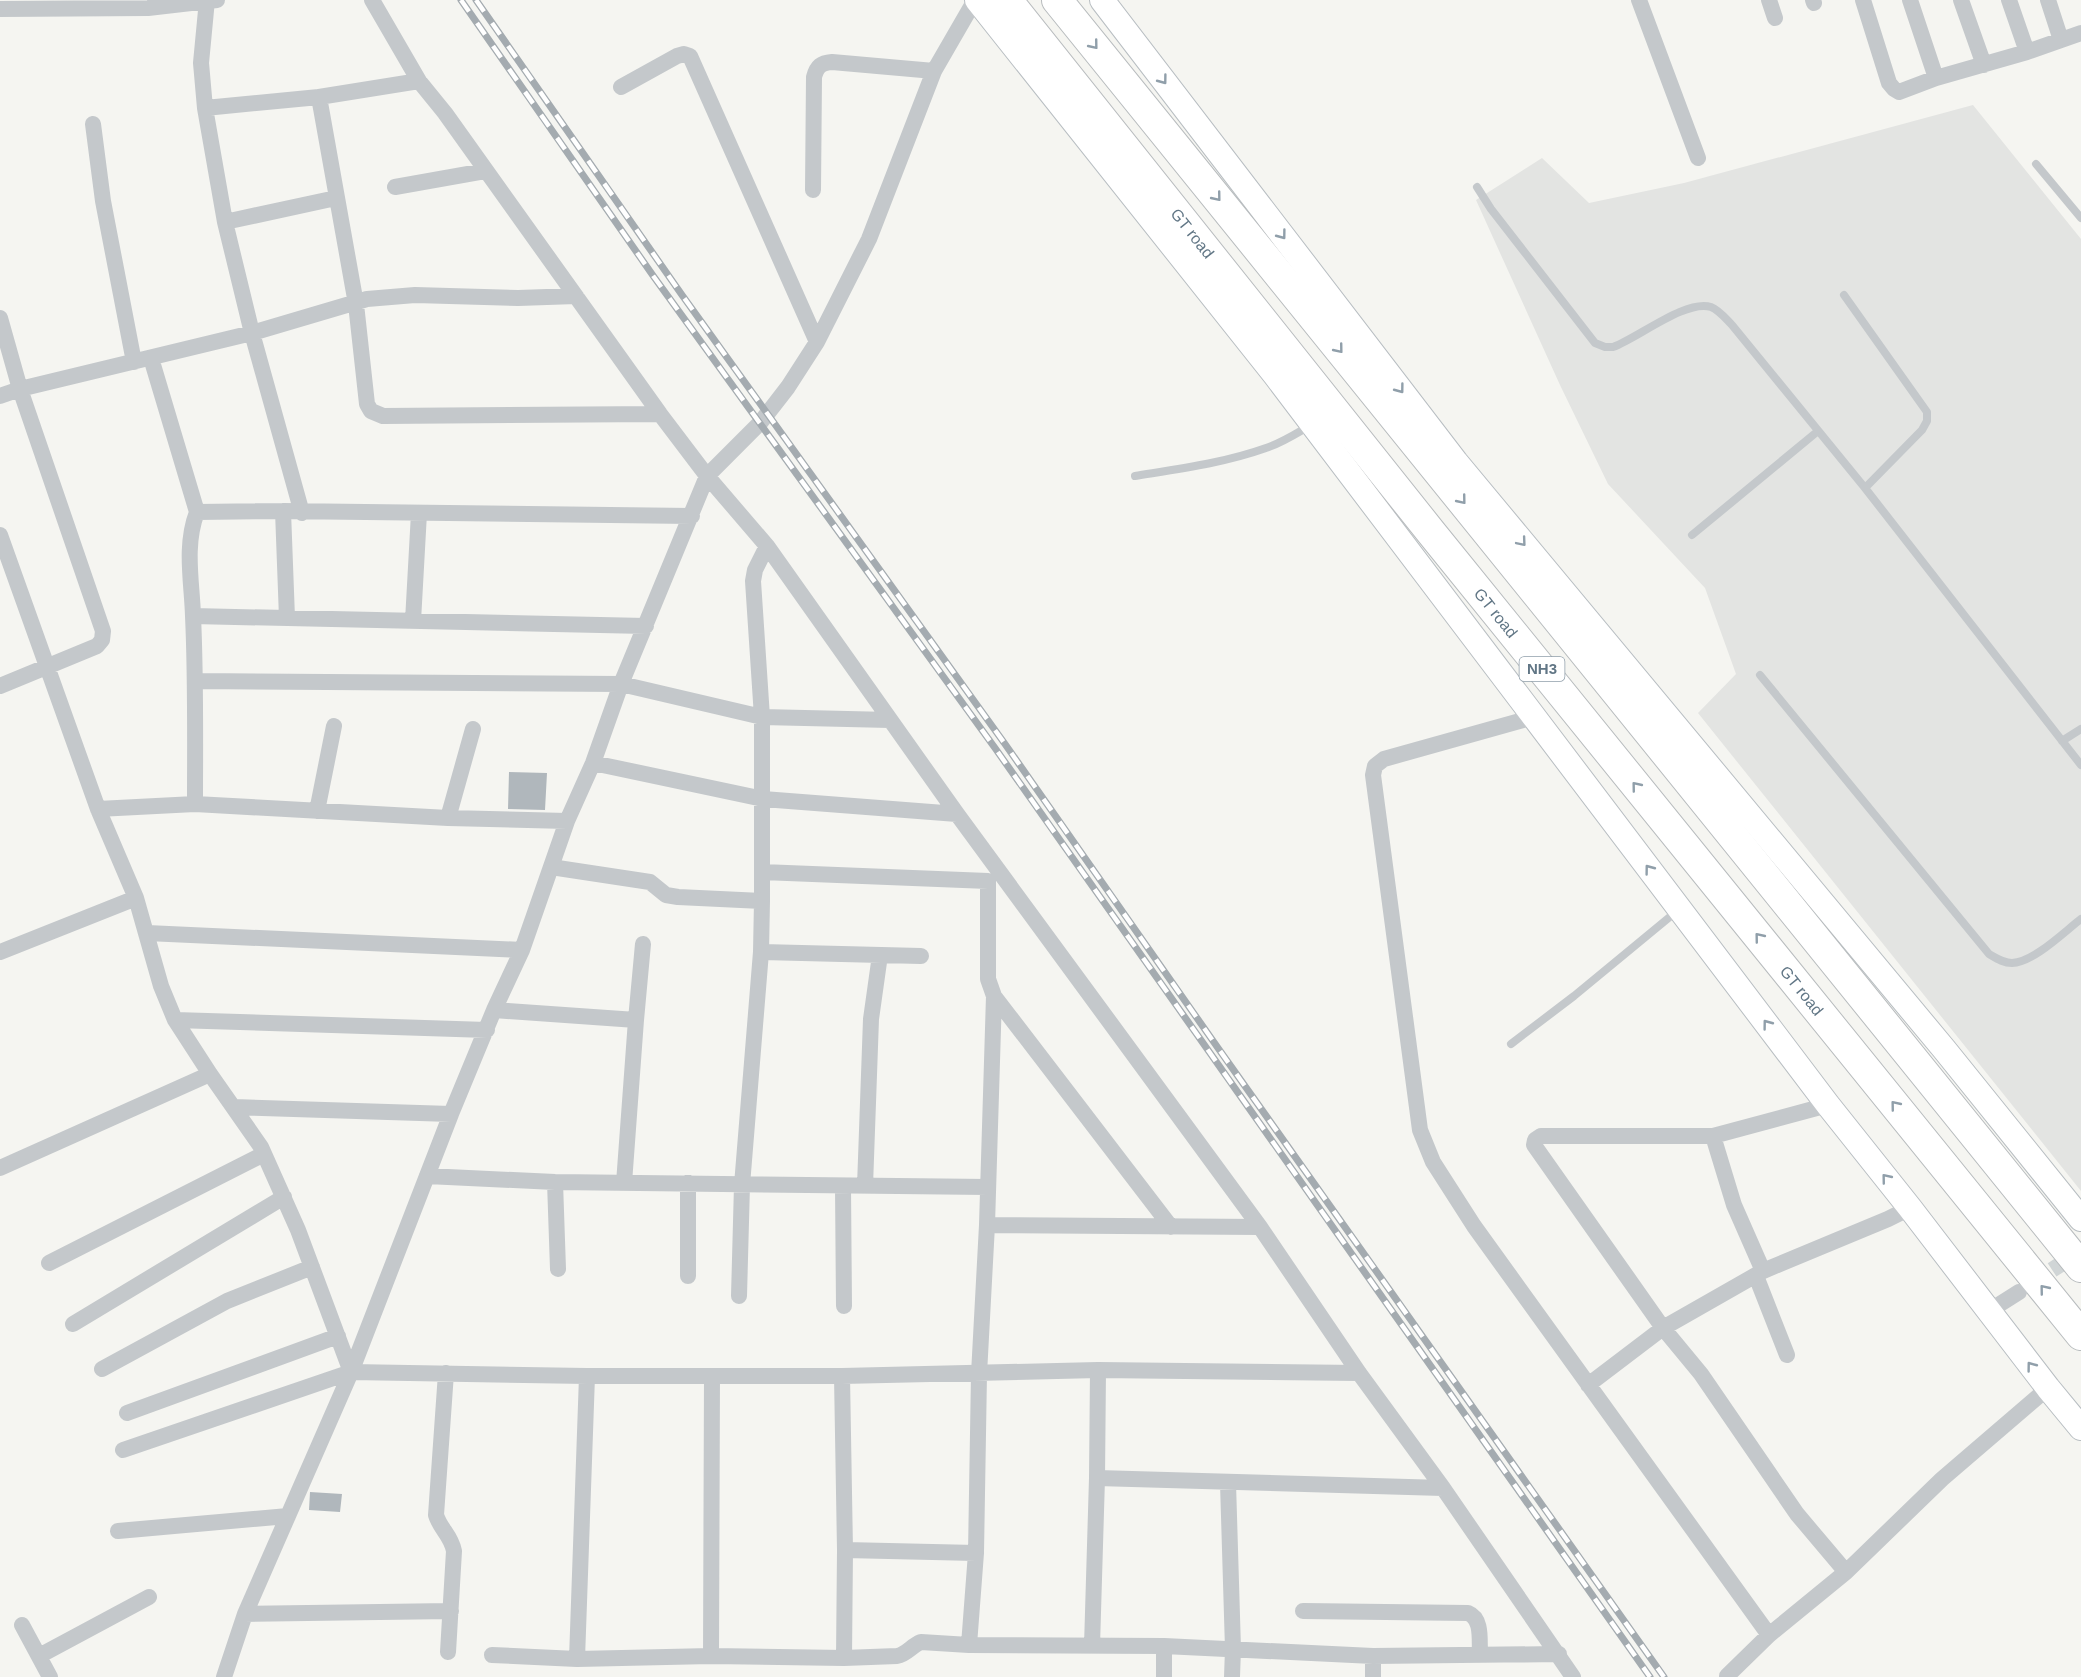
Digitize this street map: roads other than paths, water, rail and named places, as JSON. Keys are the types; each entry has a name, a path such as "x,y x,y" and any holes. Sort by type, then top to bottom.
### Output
{"highway":[{"name":"GT road","path":"1007,0 1430,531 2081,1335"},
{"name":"NH3","path":"1057,0 2081,1267"}],"main road":[{"path":"976,0 1275,375 1828,1105 2081,1428"},
{"path":"1102,0 1455,462 1944,1049 2081,1220"}],"street":[{"path":"0,9 104,4 148,8 211,0 201,63 205,108 225,222 252,333 302,513"},
{"path":"372,0 419,81 445,113 660,414 707,476 767,546 957,814 1260,1227 1359,1373 1443,1488 1573,1677"},
{"path":"224,1677 245,1614 351,1372 451,1114 494,1010 522,950 567,821 593,763 621,684 707,476 760,423 788,387 818,342 869,239 934,71 976,0"},
{"path":"1639,0 1698,158"},
{"path":"1769,0 1774,18"},
{"path":"1863,0 1889,83 1899,92 1936,78 2027,52 2081,33"},
{"path":"1911,0 1936,78"},
{"path":"1961,0 1984,64"},
{"path":"2009,0 2027,52"},
{"path":"2048,0 2061,40"},
{"path":"621,87 677,57 684,54 690,56 818,342"},
{"path":"813,190 816,68 822,63 832,62 934,71"},
{"path":"205,108 319,98 419,81"},
{"path":"319,98 356,304 367,404 371,411 375,414 395,416 660,414"},
{"path":"93,124 103,201 134,362"},
{"path":"395,188 485,171"},
{"path":"225,222 336,198"},
{"path":"0,396 20,388 252,333 367,299 415,295 518,298 576,296"},
{"path":"0,318 20,388 103,631 102,640 97,646 0,686"},
{"path":"152,357 197,512 192,524 189,543 195,681 195,804"},
{"path":"283,511 287,618"},
{"path":"197,512 692,516"},
{"path":"414,621 418,513"},
{"path":"0,535 98,809 136,898 161,986 175,1020 264,1154 298,1230 351,1372"},
{"path":"739,1296 742,1185 761,952 762,901 762,717 753,581 755,570 767,546"},
{"path":"193,616 646,626"},
{"path":"195,681 621,684 762,717 890,720"},
{"path":"1534,717 1384,759 1375,766 1374,790 1420,1130 1433,1162 1474,1226 1770,1635"},
{"path":"317,811 334,726"},
{"path":"448,818 473,729"},
{"path":"593,763 763,799 957,814"},
{"path":"98,809 195,804 448,818 567,821"},
{"path":"551,867 650,882 666,895 678,897 762,901"},
{"path":"762,872 988,881 988,978 994,996 1171,1227"},
{"path":"0,952 136,898"},
{"path":"147,933 522,950"},
{"path":"624,1183 643,944"},
{"path":"761,952 921,956"},
{"path":"865,1186 871,1019 880,955"},
{"path":"969,1645 976,1553 979,1374 987,1225 994,996"},
{"path":"494,1010 636,1020"},
{"path":"175,1020 487,1030"},
{"path":"0,1168 210,1074"},
{"path":"1828,1105 1713,1136 1541,1136 1535,1140 1534,1145 1664,1328 1701,1374 1797,1514 1846,1572"},
{"path":"234,1107 451,1114"},
{"path":"1713,1136 1734,1205 1760,1273 1787,1355"},
{"path":"49,1263 264,1154"},
{"path":"427,1176 555,1182 988,1187"},
{"path":"555,1182 558,1269"},
{"path":"688,1183 688,1275"},
{"path":"843,1187 844,1306"},
{"path":"73,1324 284,1197"},
{"path":"1588,1385 1664,1328 1760,1273 1910,1208"},
{"path":"987,1225 1260,1227"},
{"path":"102,1369 227,1301 312,1266"},
{"path":"1989,1311 2019,1292"},
{"path":"128,1413 338,1336"},
{"path":"123,1450 351,1372 587,1376 842,1376 1098,1370 1359,1373"},
{"path":"1092,1646 1098,1370"},
{"path":"446,1373 436,1515 439,1523 452,1539 454,1551 448,1652"},
{"path":"577,1659 587,1376"},
{"path":"711,1656 712,1376"},
{"path":"842,1376 844,1658"},
{"path":"1727,1676 1770,1635 1846,1572 1941,1479 2048,1388"},
{"path":"1097,1478 1443,1488"},
{"path":"1228,1482 1232,1677"},
{"path":"118,1531 288,1516"},
{"path":"845,1550 976,1553"},
{"path":"39,1656 149,1597"},
{"path":"245,1614 450,1611"},
{"path":"1303,1611 1468,1613 1474,1615 1478,1621 1480,1655"},
{"path":"22,1625 49,1677"},
{"path":"492,1655 577,1659 711,1656 844,1658 897,1656 921,1642 969,1645 1164,1646 1374,1656 1558,1654"},
{"path":"1164,1646 1164,1677"},
{"path":"1373,1677 1374,1656"}],"lane":[{"path":"2036,164 2081,218"},
{"path":"1477,187 1498,218 1595,343 1613,347 1692,307 1712,307 1732,325 1865,488 2081,765"},
{"path":"1844,295 1927,412 1927,420 1922,430 1865,488"},
{"path":"1135,476 1203,465 1252,453 1268,448 1312,424"},
{"path":"1692,535 1818,431"},
{"path":"1760,675 1989,954 2013,963 2024,960 2043,949 2081,919"},
{"path":"2062,741 2081,729"},
{"path":"1511,1044 1574,996 1679,909"}],"tunnel":[{"path":"2032,1283 2078,1253"}],"railway":[{"path":"461,0 654,277 995,748 1650,1677"},
{"path":"476,0 682,295 1005,744 1664,1677"}]}
